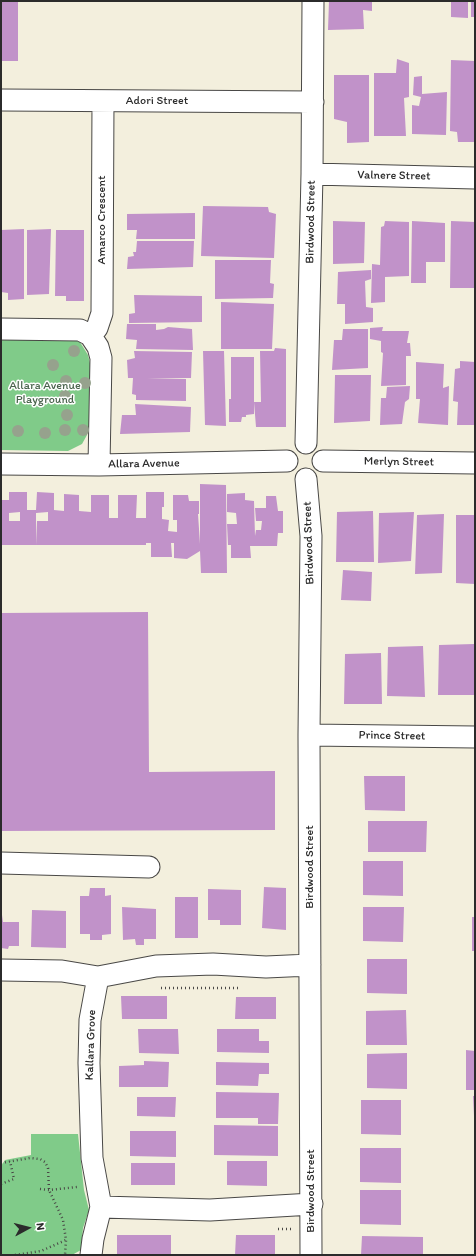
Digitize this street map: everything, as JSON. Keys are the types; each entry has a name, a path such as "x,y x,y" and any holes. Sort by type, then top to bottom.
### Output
{"street":[{"name":"Birdwood Street","path":"306,443 312,174 313,1"},
{"name":"Adori Street","path":"1,100 313,102"},
{"name":"Amarco Crescent","path":"90,335 97,328 102,313 103,100"},
{"name":"Valnere Street","path":"312,174 475,178"},
{"path":"1,329 80,330 90,335 98,346 101,358 100,465"},
{"path":"306,443 311,444 320,450 323,460 320,471 311,478 306,479 300,478 291,472 288,461 291,450 295,446 306,443"},
{"name":"Merlyn Street","path":"323,460 475,463"},
{"name":"Allara Avenue","path":"1,464 100,465 288,461"},
{"name":"Birdwood Street","path":"306,479 311,536 309,735 310,965 302,1205 311,1255"},
{"name":"Prince Street","path":"309,735 475,737"},
{"path":"1,862 149,867"},
{"path":"1,970 62,971 98,977 156,966 213,964 266,966 310,965"},
{"name":"Kallara Grove","path":"91,1255 93,1239 101,1206 92,1158 89,1063 90,1020 98,977"},
{"path":"101,1206 210,1210 302,1205"}],"path":[{"path":"153,988 245,988"},
{"path":"1,1163 30,1158 40,1158 45,1162 48,1168 49,1190 63,1220 66,1240 65,1255"},
{"path":"1,1184 14,1179 10,1161"},
{"path":"40,1189 49,1190 84,1186"},
{"path":"277,1228 292,1229 302,1205"},
{"path":"15,1255 41,1251 66,1240"}],"green space":[{"name":"Allara Avenue Playground","path":"71,339 80,342 88,355 90,363 90,423 87,435 82,444 68,451 1,450 1,340"},
{"path":"31,1134 78,1134 84,1190 89,1210 83,1228 81,1250 72,1255 1,1255 1,1166 5,1160 31,1155"}],"building":[{"path":"1,1 18,1 18,61 1,61"},
{"path":"329,1 372,1 372,11 363,10 364,29 328,30"},
{"path":"451,1 468,1 468,18 451,17"},
{"path":"471,1 475,1 475,17 471,17"},
{"path":"397,59 409,63 409,97 404,98 406,136 374,136 374,73 396,73"},
{"path":"451,60 475,61 475,142 458,142 457,132 450,131"},
{"path":"334,75 369,75 369,142 347,143 347,122 334,119"},
{"path":"422,76 422,94 447,92 446,135 412,134 412,105 419,106 421,97 413,95 414,77"},
{"path":"203,206 268,207 269,212 276,214 274,258 201,256"},
{"path":"195,213 195,239 136,239 137,230 127,230 127,214"},
{"path":"333,221 365,222 364,263 333,264"},
{"path":"385,221 409,222 409,276 385,277 385,302 371,303 372,264 380,265 381,227 384,226"},
{"path":"412,221 445,223 445,262 426,262 426,283 411,283"},
{"path":"451,221 475,222 475,288 450,288"},
{"path":"24,229 24,299 8,300 8,293 1,292 1,230"},
{"path":"51,229 49,294 27,295 27,230"},
{"path":"56,230 84,230 84,301 66,301 66,296 55,296"},
{"path":"137,241 194,241 193,267 127,269 128,257 134,256 133,252 136,252"},
{"path":"215,260 271,260 270,283 274,284 273,298 215,299"},
{"path":"371,270 371,279 365,281 366,307 373,308 373,322 345,324 345,304 337,304 338,272"},
{"path":"134,295 202,296 202,322 129,323 129,314 135,313"},
{"path":"221,302 274,304 272,349 221,349"},
{"path":"127,324 156,324 156,330 168,327 192,329 193,350 136,349 137,340 126,339"},
{"path":"383,327 382,331 409,331 407,343 410,343 411,356 406,356 406,385 381,386 383,353 381,352 381,341 370,339 370,328"},
{"path":"343,329 368,329 368,368 332,370 334,340 342,340"},
{"path":"275,348 286,349 286,427 256,427 254,402 261,402 260,351 274,351"},
{"path":"134,351 192,352 191,378 147,378 186,379 186,401 136,400 136,395 132,394 133,378 128,378 127,360 135,358"},
{"path":"203,351 224,351 226,426 205,425"},
{"path":"231,357 254,357 254,414 242,417 241,422 229,422 229,399 231,399"},
{"path":"460,361 475,362 475,425 457,425 458,402 453,401 455,369 460,368"},
{"path":"416,362 444,364 443,388 449,386 448,425 418,423 420,399 416,399"},
{"path":"335,375 371,375 370,421 334,423"},
{"path":"410,386 409,399 405,402 402,424 380,425 381,398 386,398 387,387"},
{"path":"135,404 191,407 190,432 120,434 122,415 136,415"},
{"path":"200,484 226,485 227,573 201,573 200,551 187,559 174,558 174,543 171,543 172,557 151,557 151,543 146,543 146,545 36,545 1,545 1,500 9,500 9,492 27,492 27,510 36,510 37,492 54,493 54,510 64,511 64,494 79,495 79,511 91,512 91,495 109,495 109,518 118,518 118,495 137,495 136,518 146,518 146,492 164,492 162,519 169,520 168,531 177,532 177,520 173,520 173,495 188,495 189,501 199,501 198,514 200,544","holes":["20,512 20,521 9,521 9,513","48,512 48,521 37,521 36,545 36,513"]},
{"path":"245,493 245,500 254,501 255,536 256,530 261,530 262,521 256,521 255,508 266,508 266,496 276,496 278,511 283,511 283,533 278,533 277,546 250,546 251,558 231,558 231,545 228,545 227,524 237,524 236,513 227,512 227,494"},
{"path":"373,511 374,562 336,562 337,512"},
{"path":"414,512 411,561 378,563 379,513"},
{"path":"444,514 442,573 415,574 417,515"},
{"path":"456,515 475,515 475,584 456,583"},
{"path":"343,570 372,572 371,601 341,600"},
{"path":"148,612 149,772 275,771 275,830 1,831 1,613"},
{"path":"474,644 475,695 438,695 439,645"},
{"path":"423,646 425,697 387,696 388,647"},
{"path":"381,653 382,704 344,704 345,654"},
{"path":"364,776 405,776 405,811 365,810"},
{"path":"368,821 427,821 426,852 368,852"},
{"path":"363,861 403,861 403,896 363,895"},
{"path":"264,887 286,888 286,930 262,928"},
{"path":"90,888 105,888 105,896 111,895 111,934 102,935 102,940 90,940 90,934 80,934 80,896 89,896"},
{"path":"208,889 241,890 241,925 220,925 220,920 208,920"},
{"path":"175,897 198,897 198,938 175,938"},
{"path":"122,907 156,909 156,939 144,939 144,945 136,945 135,939 123,940"},
{"path":"363,907 404,907 403,942 363,941"},
{"path":"32,910 66,911 66,948 31,947"},
{"path":"1,915 3,922 19,922 19,946 9,946 8,949 1,948"},
{"path":"472,917 475,917 475,951 472,951"},
{"path":"367,959 407,959 407,994 367,993"},
{"path":"121,996 167,996 167,1019 122,1019"},
{"path":"236,997 276,997 276,1019 235,1019"},
{"path":"406,1010 407,1045 366,1045 366,1011"},
{"path":"138,1029 178,1029 179,1054 139,1053"},
{"path":"217,1029 259,1029 259,1041 269,1041 269,1053 217,1052"},
{"path":"466,1050 475,1051 475,1090 466,1090"},
{"path":"407,1053 407,1089 367,1088 367,1054"},
{"path":"144,1061 169,1062 168,1087 119,1087 119,1066 144,1065"},
{"path":"216,1062 269,1063 269,1074 259,1074 258,1086 216,1085"},
{"path":"216,1092 279,1093 278,1124 258,1124 258,1118 216,1118"},
{"path":"473,1096 475,1096 475,1116 474,1116"},
{"path":"137,1097 176,1097 175,1117 137,1116"},
{"path":"361,1100 401,1100 401,1135 361,1134"},
{"path":"214,1125 278,1126 278,1156 214,1155"},
{"path":"130,1131 176,1131 176,1157 130,1156"},
{"path":"360,1148 401,1148 401,1183 360,1182"},
{"path":"227,1161 267,1161 267,1186 227,1185"},
{"path":"131,1163 175,1163 175,1185 131,1185"},
{"path":"360,1190 401,1190 401,1225 360,1224"},
{"path":"117,1235 171,1235 171,1255 117,1255"},
{"path":"236,1235 275,1235 275,1255 235,1255"},
{"path":"362,1236 423,1237 423,1255 361,1255"}]}
